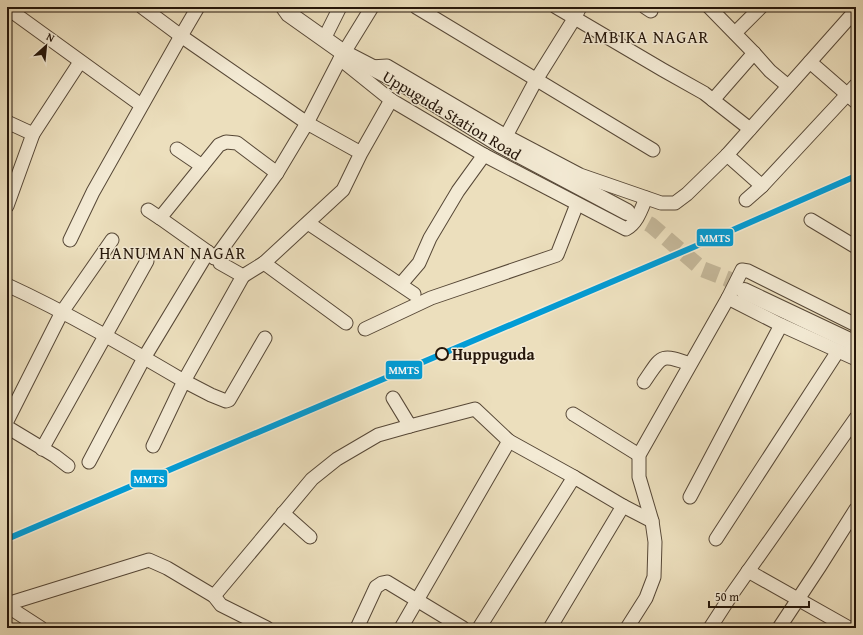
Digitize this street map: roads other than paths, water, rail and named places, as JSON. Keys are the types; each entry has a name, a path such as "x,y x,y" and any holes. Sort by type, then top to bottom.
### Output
{"street":[{"path":"142,7 181,36 307,123 361,153"},
{"path":"70,240 93,192 141,104 198,7"},
{"path":"324,39 340,7"},
{"path":"220,263 219,254 277,173 307,123 342,56 372,7"},
{"path":"416,7 653,150"},
{"path":"556,7 574,19 704,93 750,129"},
{"path":"506,136 536,80 580,7"},
{"path":"709,7 770,71 788,86"},
{"path":"735,33 761,7"},
{"path":"7,8 80,62 141,104"},
{"name":"Uppuguda Station Road","path":"289,9 342,56 371,67 402,83 501,145 627,212"},
{"path":"371,67 387,66 506,136 580,175 661,203 675,203 687,194 727,156 856,10"},
{"path":"713,100 754,53"},
{"path":"342,56 391,100 484,155 626,229 632,225 636,219 646,198"},
{"path":"7,205 33,134 80,62"},
{"path":"746,200 762,186 853,94 810,62"},
{"path":"153,446 184,381 243,276 264,263 344,190 361,153 391,100"},
{"path":"7,122 33,134"},
{"path":"160,218 219,146 226,142 237,143 277,173"},
{"path":"177,149 202,166"},
{"path":"401,284 419,263 430,238 458,191 484,155"},
{"path":"727,156 762,186"},
{"path":"365,329 431,298 557,255 577,204"},
{"path":"148,210 208,252 220,263 243,276"},
{"path":"811,220 856,247"},
{"path":"308,223 414,294"},
{"path":"7,421 62,312 112,240"},
{"path":"89,462 144,358 208,252"},
{"path":"42,449 147,261"},
{"path":"264,263 346,322"},
{"path":"628,628 646,598 654,577 655,542 652,521 639,477 639,455 728,298 742,270 748,271 856,325"},
{"path":"7,285 36,298 184,381 226,401 229,400 265,338"},
{"path":"744,291 856,344"},
{"path":"728,298 781,325 856,359"},
{"path":"690,497 781,325"},
{"path":"716,539 838,351"},
{"path":"644,382 658,361 665,358 674,358 690,364"},
{"path":"393,398 410,426"},
{"path":"214,596 312,479 337,459 378,435 475,410 509,442 652,521"},
{"path":"573,414 639,455"},
{"path":"710,628 748,571 856,418"},
{"path":"7,427 55,456 68,466"},
{"path":"401,628 509,442"},
{"path":"479,628 574,477"},
{"path":"550,628 623,506"},
{"path":"779,628 856,509"},
{"path":"283,513 310,537"},
{"path":"7,605 149,560 167,568 214,596 221,605 252,625 267,628"},
{"path":"748,571 849,628"},
{"path":"357,628 376,587 387,582 463,628"},
{"path":"7,605 41,628"}],"tunnel":[{"path":"627,212 651,225 702,269 728,279 744,291"}],"place":[{"name":"Huppuguda","path":"442,354"}],"district":[{"name":"AMBIKA NAGAR","path":"646,37"},
{"name":"HANUMAN NAGAR","path":"173,253"}]}
